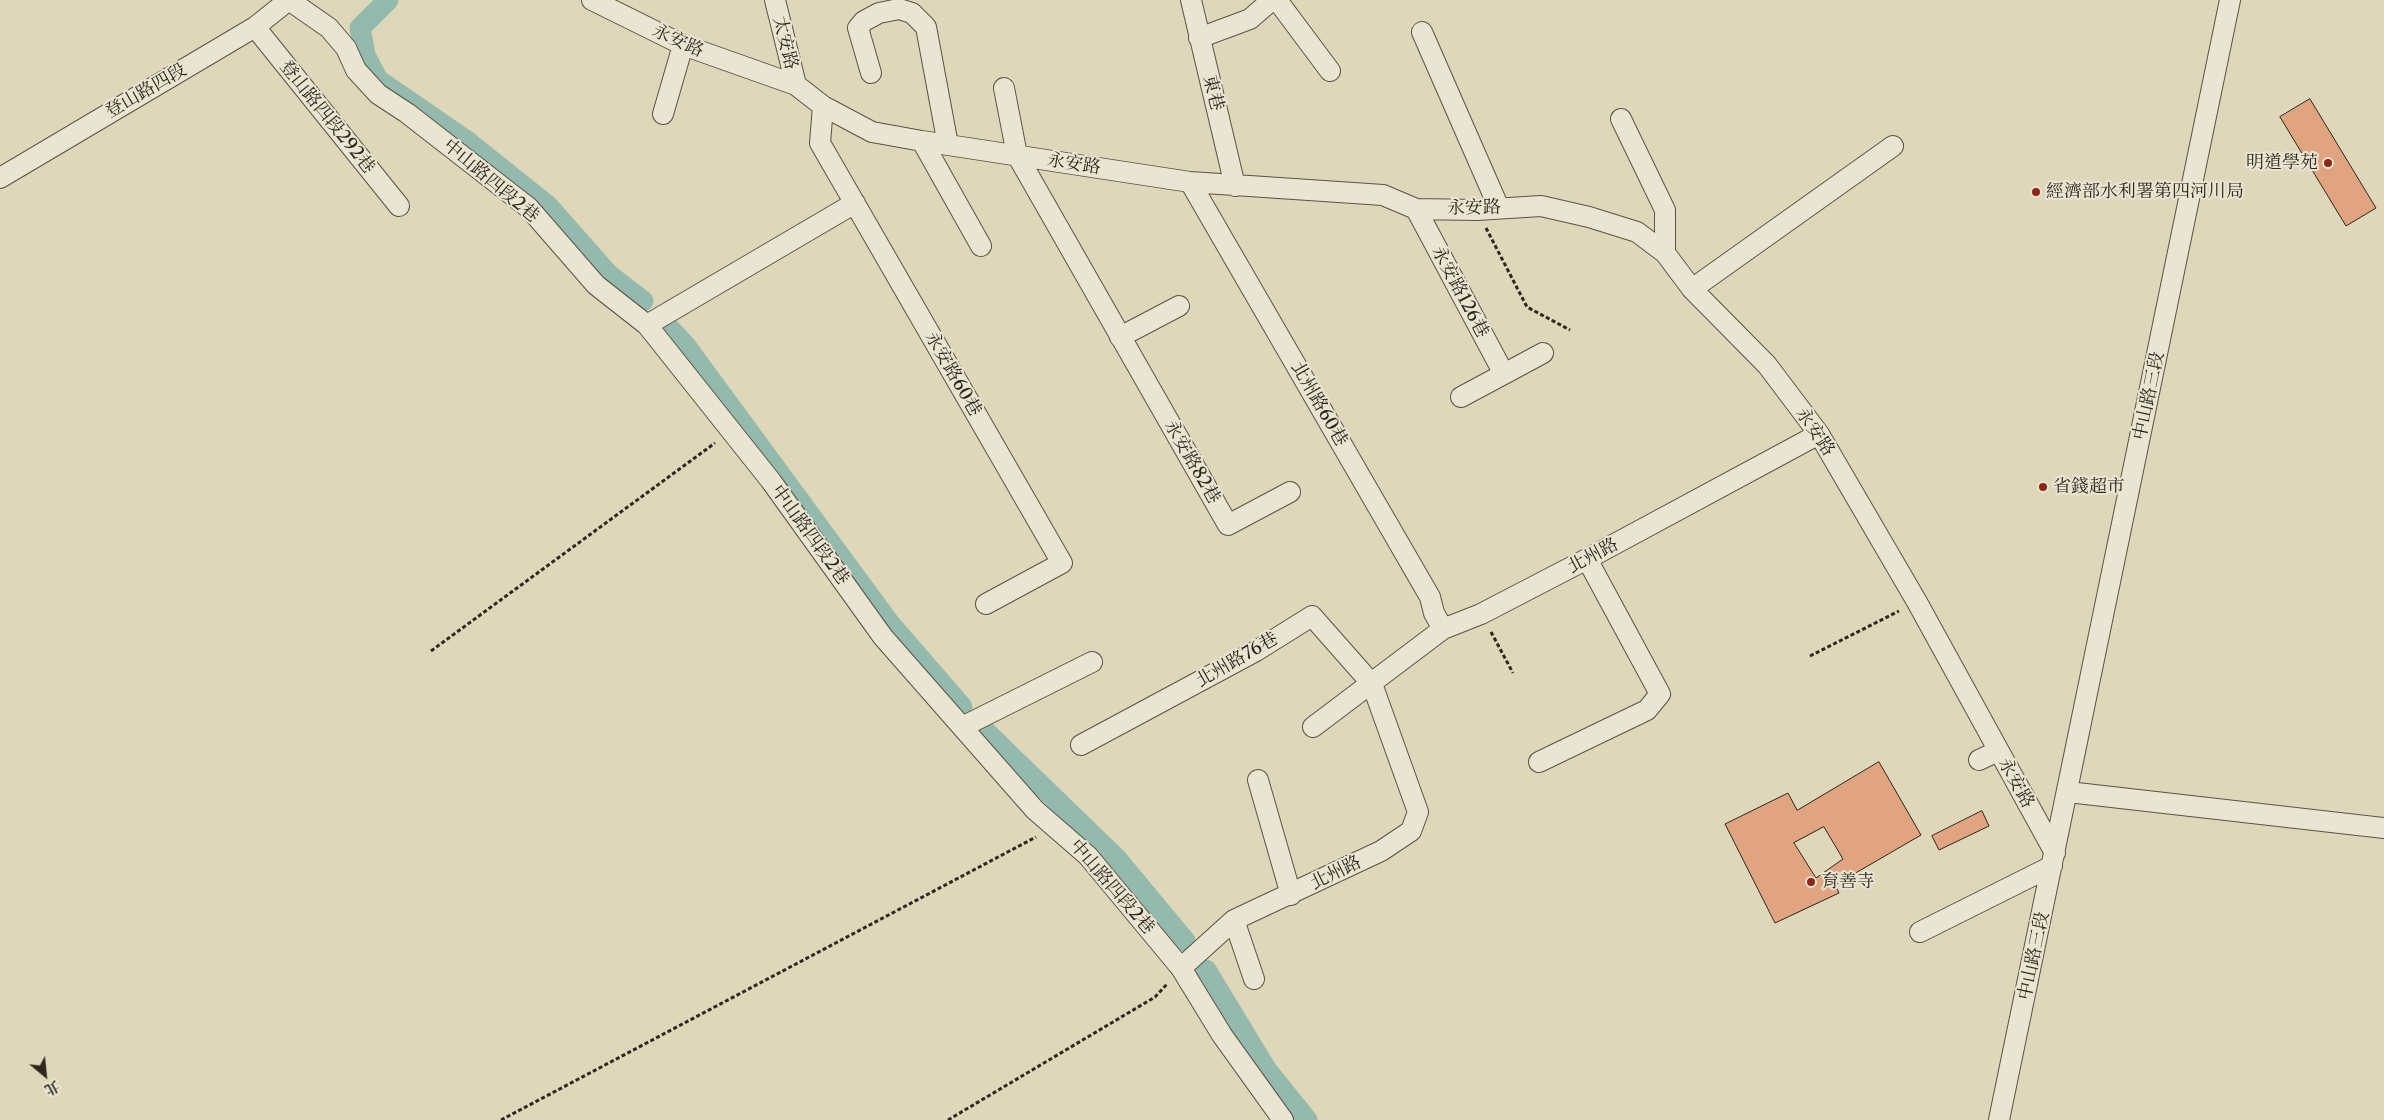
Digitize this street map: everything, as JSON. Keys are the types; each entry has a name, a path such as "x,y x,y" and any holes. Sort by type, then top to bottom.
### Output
{"street":[{"name":"登山路四段","path":"0,178 254,28 289,0"},
{"name":"中山路四段2巷","path":"289,0 329,28 346,48 356,70 378,94 407,113 528,208 596,285 647,325 771,481 883,637 1035,810 1056,826 1088,856 1182,968 1222,1035 1283,1120"},
{"name":"永安路","path":"592,0 683,45 796,85 823,106 872,132 1190,182 1383,195 1416,209 1477,210 1541,206 1589,217 1637,232 1665,253 1692,289 1767,366 1819,434 1917,602 1998,751 2054,860"},
{"name":"太安路","path":"775,0 796,85"},
{"name":"東巷","path":"1191,0 1235,186"},
{"path":"1199,38 1250,19 1272,0"},
{"path":"1277,0 1330,71"},
{"name":"中山路三段","path":"1999,1120 2230,0"},
{"path":"871,72 858,28 864,21 879,13 899,9 912,13 926,27 948,145"},
{"name":"登山路四段292巷","path":"254,28 399,206"},
{"path":"1422,32 1499,208"},
{"path":"663,114 683,45"},
{"name":"永安路82巷","path":"1004,88 1017,155 1228,525 1290,492"},
{"name":"永安路60巷","path":"823,106 820,143 1062,563 986,604"},
{"path":"1621,119 1665,210 1665,253"},
{"path":"922,141 982,246"},
{"path":"1692,289 1893,146"},
{"name":"北州路60巷","path":"1190,182 1430,597 1434,613 1443,629"},
{"path":"647,325 855,203"},
{"name":"永安路126巷","path":"1416,209 1504,374"},
{"path":"1120,337 1179,306"},
{"path":"1461,398 1543,353"},
{"name":"北州路","path":"1313,727 1443,629 1481,614 1588,559 1819,434"},
{"path":"1539,762 1647,710 1660,694 1588,559"},
{"name":"北州路76巷","path":"1081,745 1256,651 1312,616 1372,684"},
{"path":"962,727 1092,662"},
{"name":"北州路","path":"1182,968 1234,920 1381,851 1410,831 1418,812 1372,684"},
{"path":"1979,760 1998,751"},
{"path":"1258,780 1290,895"},
{"path":"2068,792 2384,828"},
{"path":"1920,932 2054,860"},
{"path":"1234,920 1254,979"}],"path":[{"path":"1477,210 1527,307 1570,330"},
{"path":"431,651 731,431"},
{"path":"1810,656 1917,602"},
{"path":"1481,614 1513,673"},
{"path":"501,1120 1056,826"},
{"path":"948,1120 1155,998 1182,968"}],"building":[{"name":"明道學苑","path":"2310,99 2376,208 2346,226 2280,117"},
{"path":"1879,762 1921,835 1835,885 1839,893 1775,923 1725,824 1788,793 1797,810","holes":["1824,827 1843,859 1816,878 1794,843"]},
{"path":"1982,811 1989,826 1939,850 1932,836"}],"waterway":[{"path":"388,0 360,28 365,55 378,80 468,142 548,206 608,274 643,301"},
{"path":"669,328 685,345 890,624 962,707"},
{"path":"986,732 1116,858 1185,941"},
{"path":"1206,970 1266,1069 1307,1120"}],"place":[{"name":"明道學苑","path":"2328,163"},
{"name":"經濟部水利署第四河川局","path":"2036,192"},
{"name":"省錢超市","path":"2043,487"},
{"name":"育善寺","path":"1811,882"}]}
